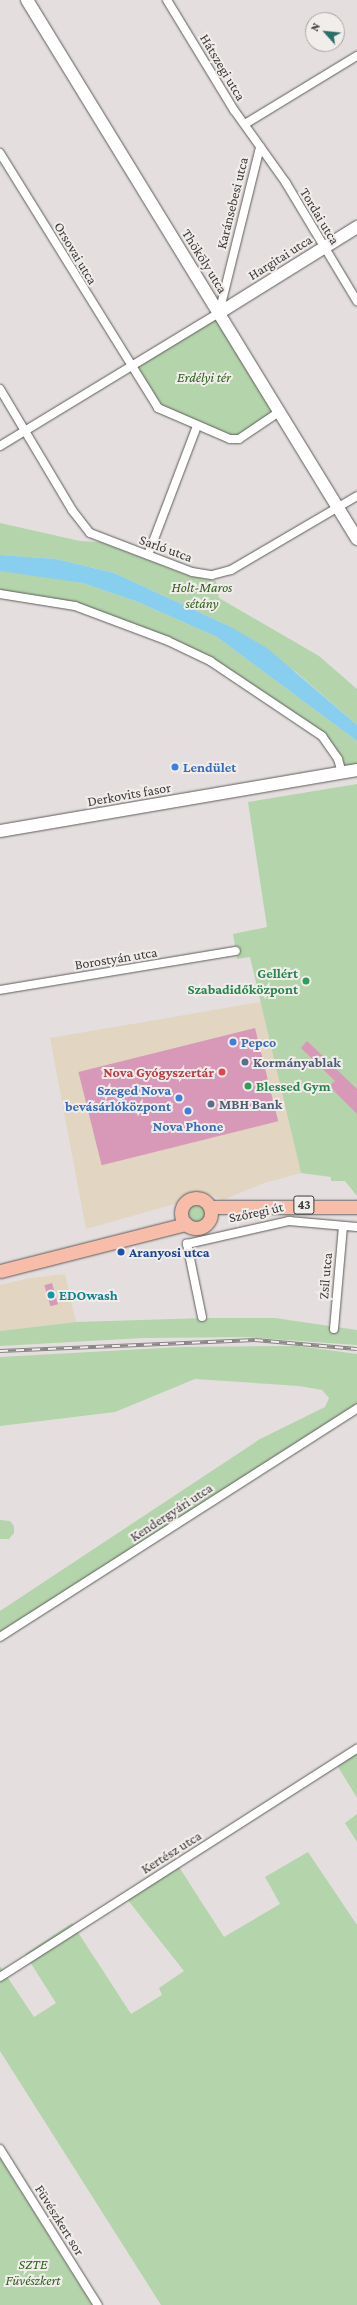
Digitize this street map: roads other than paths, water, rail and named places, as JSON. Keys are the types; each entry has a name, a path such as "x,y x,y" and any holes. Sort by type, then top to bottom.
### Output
{"main road":[{"name":"Szőregi út","path":"0,1271 139,1234 186,1224 198,1228 207,1224 211,1212 204,1200 194,1198 185,1202 181,1211 139,1234"},
{"name":"Szőregi út","path":"211,1212 252,1207 357,1207"},
{"path":"181,1211 186,1224"}],"street":[{"name":"Thököly utca","path":"27,0 357,539"},
{"name":"Hátszegi utca","path":"167,0 260,147"},
{"path":"245,124 357,56"},
{"name":"Karánsebesi utca","path":"219,313 260,147"},
{"name":"Tordai utca","path":"260,147 286,183 357,301"},
{"name":"Orsovai utca","path":"0,153 130,366"},
{"name":"Hargitai utca","path":"219,313 357,227"},
{"path":"0,446 219,313"},
{"path":"130,366 158,408 230,439 239,439 280,412"},
{"name":"Sarló utca","path":"0,388 72,510 90,533 202,574 220,573 243,565 357,496"},
{"path":"148,555 197,426"},
{"path":"0,594 75,606 168,641 210,661 322,736 338,759 342,773"},
{"name":"Derkovits fasor","path":"0,831 357,770"},
{"name":"Borostyán utca","path":"0,990 236,951"},
{"name":"Szőregi út","path":"202,1317 187,1244 289,1221 357,1227"},
{"name":"Zsil utca","path":"334,1328 343,1226"},
{"name":"Kendergyári utca","path":"0,1637 357,1409"},
{"name":"Kertész utca","path":"0,1977 357,1750"},
{"name":"Füvészkert sor","path":"0,2149 98,2305"}],"water":[{"path":"0,555 56,559 114,573 229,626 267,648 357,725 357,741 217,637 138,602 83,583 0,571"}],"railway":[{"path":"0,1351 255,1340 357,1349"}],"place":[{"name":"Lendület","path":"175,767"},
{"name":"Gellért Szabadidőközpont","path":"306,981"},
{"name":"Pepco","path":"233,1042"},
{"name":"Kormányablak","path":"245,1062"},
{"name":"Nova Gyógyszertár","path":"222,1072"},
{"name":"Blessed Gym","path":"248,1086"},
{"name":"Szeged Nova bevásárlóközpont","path":"179,1098"},
{"name":"MBH Bank","path":"211,1104"},
{"name":"Nova Phone","path":"188,1111"},
{"name":"Aranyosi utca","path":"121,1252"},
{"name":"EDOwash","path":"51,1295"}],"park label":[{"name":"Erdélyi tér","path":"204,377"},
{"name":"Holt-Maros sétány","path":"202,596"},
{"name":"SZTE Füvészkert","path":"33,2272"}]}
